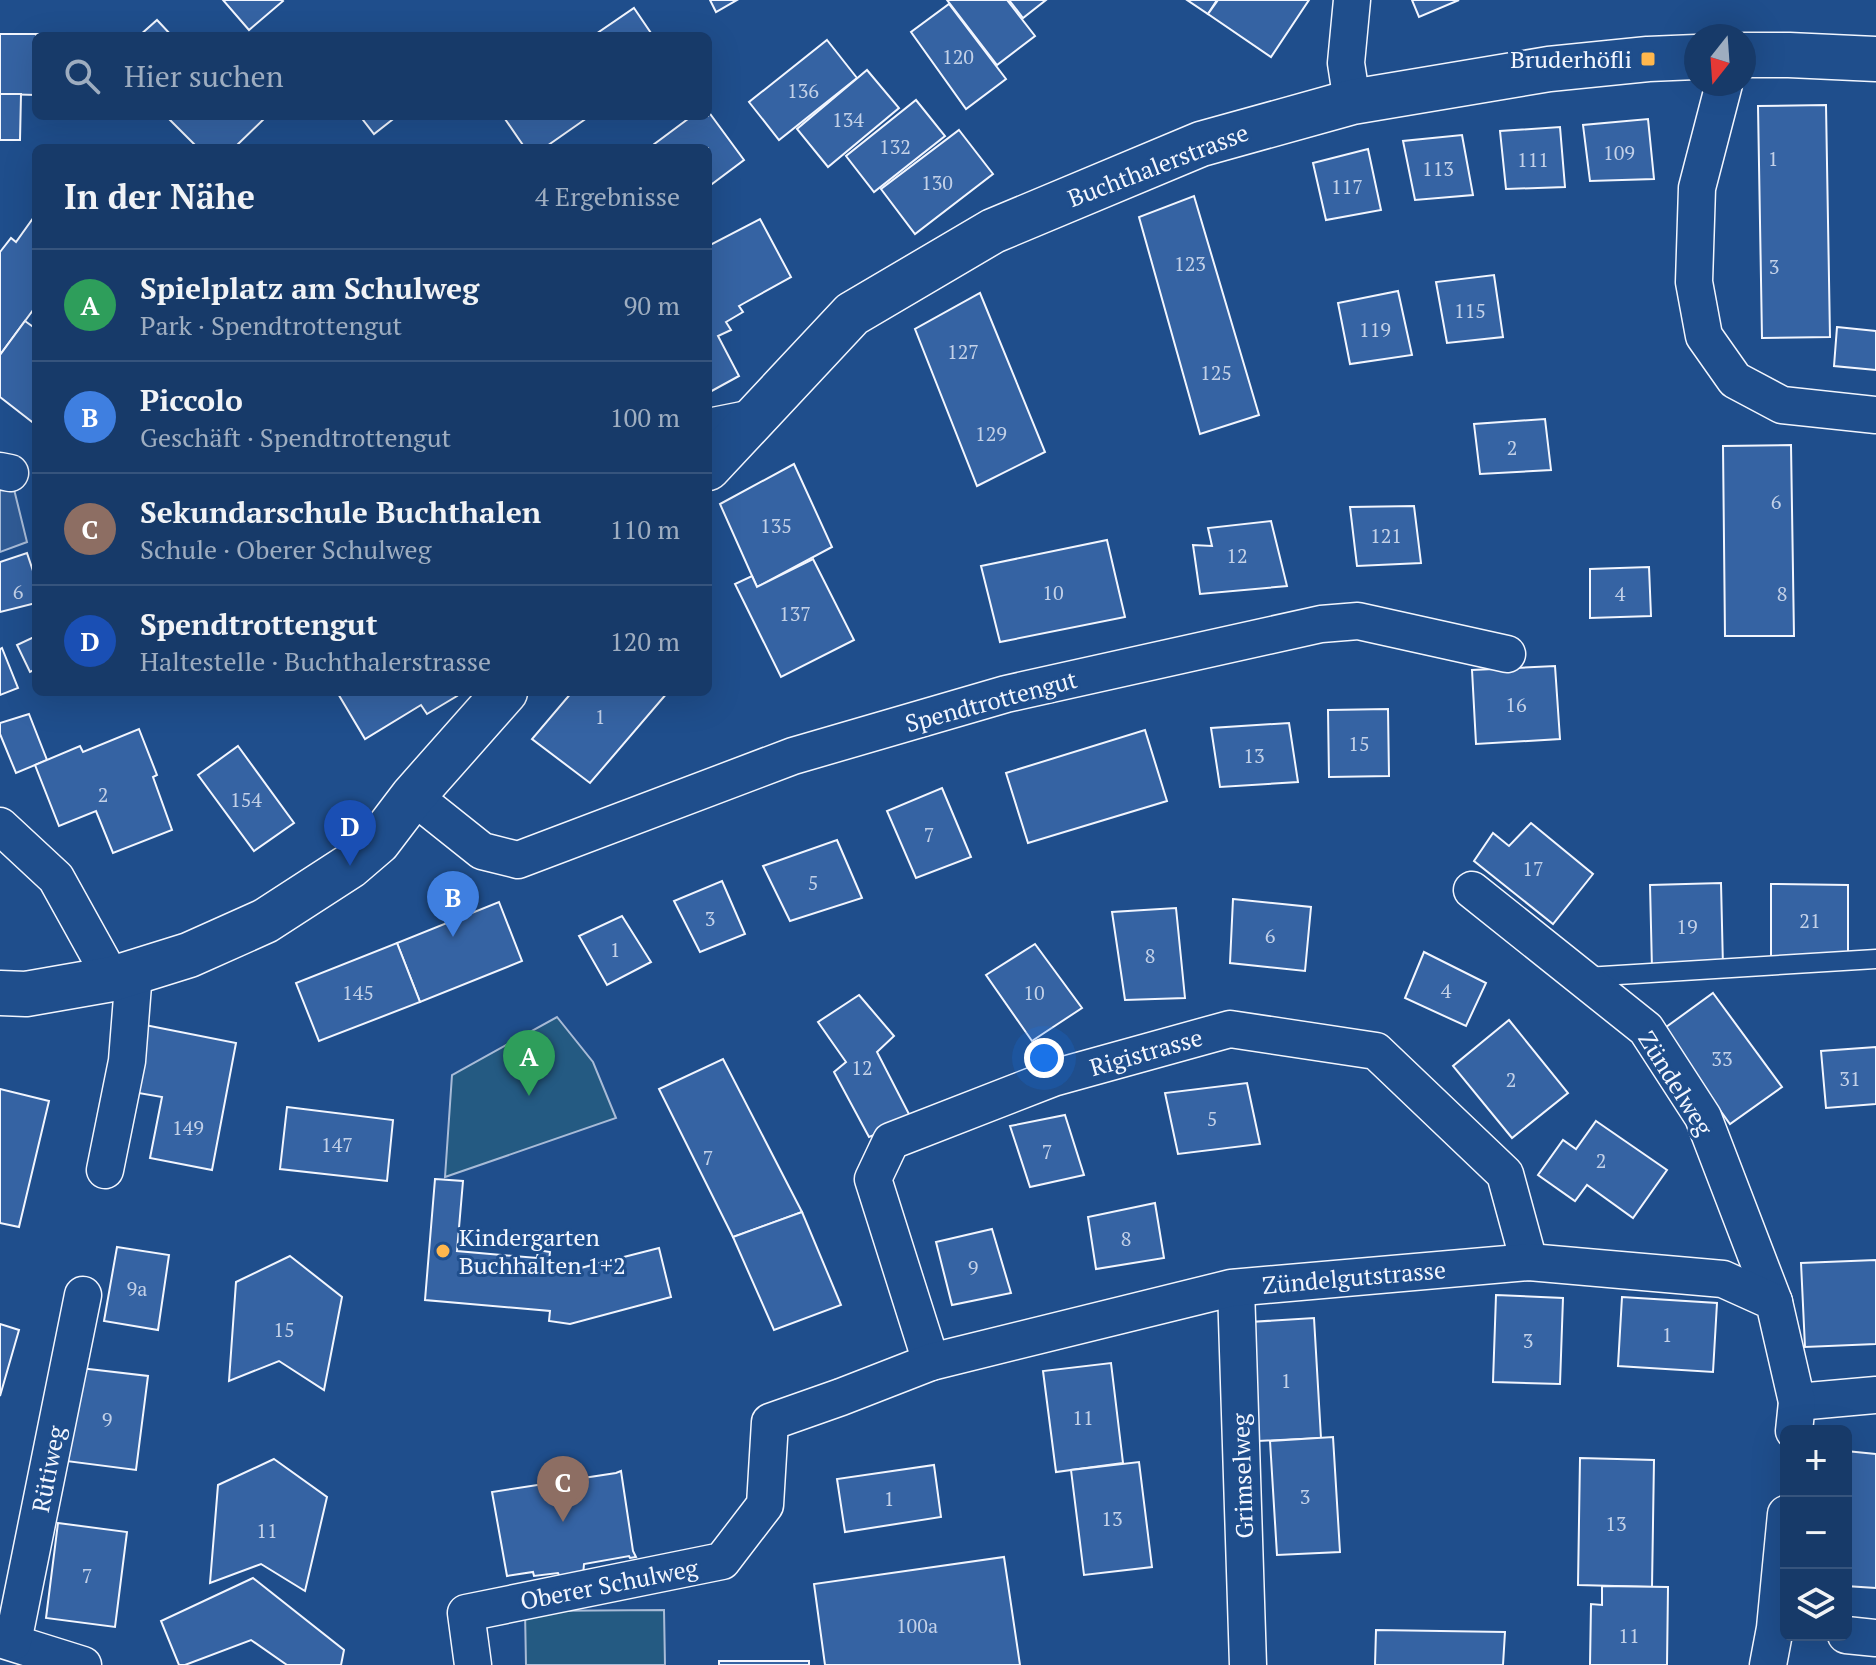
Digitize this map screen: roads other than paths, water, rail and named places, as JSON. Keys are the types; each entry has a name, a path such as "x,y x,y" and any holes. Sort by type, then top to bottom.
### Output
{"street":[{"path":"1352,0 1346,63 1352,102"},
{"path":"1756,55 1876,59"},
{"name":"Buchthalerstrasse","path":"712,464 852,314 993,231 1201,144 1352,102 1549,69 1684,58"},
{"path":"1721,96 1697,188 1694,282 1704,336 1735,380 1782,405 1876,415"},
{"path":"712,426 753,418"},
{"name":"Spendtrottengut","path":"413,796 482,851 518,860 793,756 1006,694 1321,624 1358,621 1507,654"},
{"path":"0,993 26,994 123,976 189,955 265,921 350,866 378,842 488,699"},
{"path":"0,826 56,878 123,976 127,1061 105,1170"},
{"name":"Zündelweg","path":"1472,890 1646,1029 1703,1117 1774,1302"},
{"name":"Rigistrasse","path":"931,1362 873,1179 891,1141 1053,1078 1230,1029 1376,1051 1505,1174 1529,1262"},
{"name":"Zündelgutstrasse","path":"841,1397 931,1362 1236,1288 1529,1262 1723,1279 1774,1302"},
{"name":"Grimselweg","path":"1236,1288 1248,1665"},
{"name":"Rütiweg","path":"83,1295 6,1641 83,1665"},
{"path":"1774,1302 1796,1417 1876,1395"},
{"name":"Oberer Schulweg","path":"473,1665 466,1613 722,1561 765,1505 770,1422 841,1397"},
{"path":"1768,1665 1780,1628"},
{"path":"1852,1636 1876,1638"}],"lane":[{"path":"1579,977 1876,959"}],"place":[{"name":"Bruderhöfli","path":"1648,59"},
{"name":"Spendtrottengut","path":"350,866"},
{"name":"Piccolo","path":"453,937"},
{"name":"Spielplatz am Schulweg","path":"529,1096"},
{"name":"Kindergarten Buchhalten 1+2","path":"443,1251"},
{"name":"Sekundarschule Buchthalen","path":"563,1522"}]}
